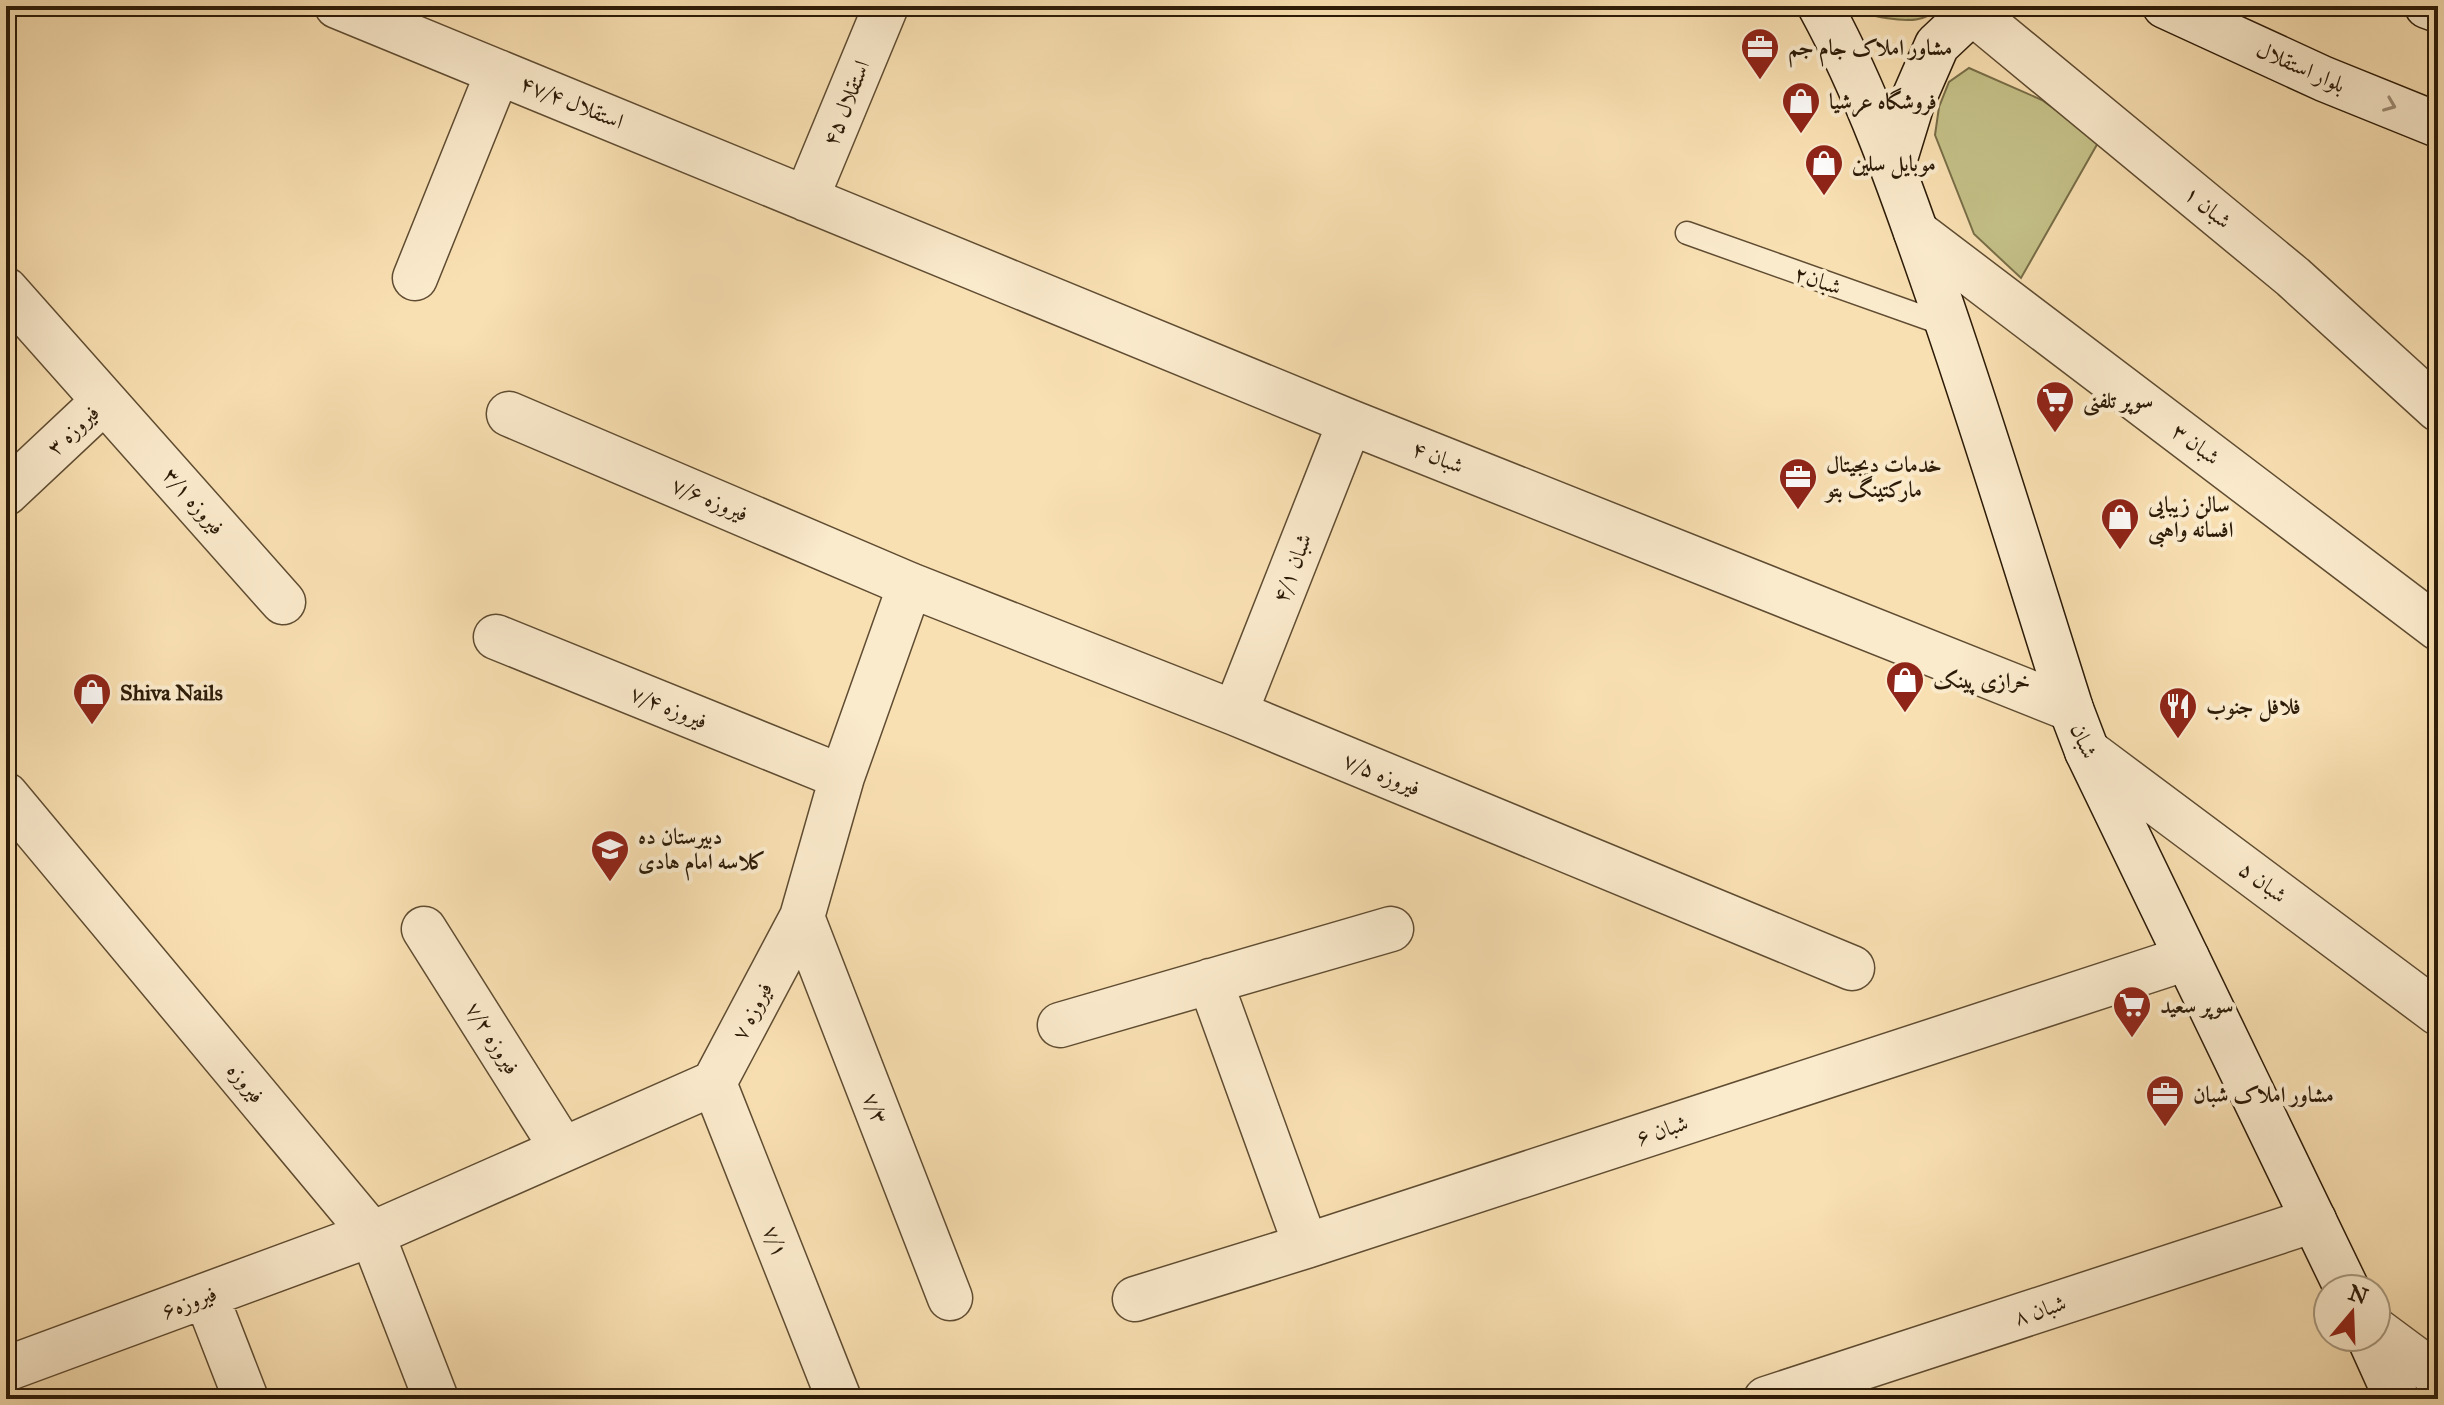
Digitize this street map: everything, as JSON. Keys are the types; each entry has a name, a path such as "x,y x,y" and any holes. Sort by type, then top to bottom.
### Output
{"street":[{"name":"۴۷/۴ استقلال","path":"337,6 806,199"},
{"name":"۴۵ استقلال","path":"806,199 886,6"},
{"name":"شبان","path":"1820,6 1846,53 1893,165 1949,326 2087,751 2339,1273"},
{"name":"بلوار استقلال","path":"2165,6 2324,79 2438,125"},
{"path":"2427,6 2438,10"},
{"path":"1893,165 1913,100 1937,45 1982,9"},
{"name":"۱ شبان","path":"1982,9 2293,277 2438,409"},
{"path":"415,278 498,72"},
{"name":"۴ شبان","path":"806,199 1350,422 2071,709"},
{"name":"۳ شبان","path":"1916,232 2438,628"},
{"name":"۳/۱ فیروزه","path":"6,290 283,602"},
{"name":"۳ فیروزه","path":"6,493 104,401"},
{"name":"۷/۶ فیروزه","path":"509,414 910,585"},
{"name":"۴/۱ شبان","path":"1235,713 1350,422"},
{"name":"۷/۵ فیروزه","path":"910,585 1235,713 1852,968"},
{"name":"۷ فیروزه","path":"714,1083 802,917 842,777 910,585"},
{"name":"۷/۴ فیروزه","path":"496,637 842,777"},
{"name":"۵ شبان","path":"2087,751 2438,1013"},
{"name":"فیروزه","path":"6,795 372,1234 436,1399"},
{"name":"۷/۳","path":"802,917 950,1298"},
{"name":"۷/۲ فیروزه","path":"424,929 562,1148"},
{"path":"1060,1025 1391,929"},
{"name":"۶ شبان","path":"1135,1299 2187,958"},
{"path":"1210,981 1306,1246"},
{"path":"372,1234 714,1083"},
{"name":"۷/۱","path":"714,1083 839,1399"},
{"name":"۸ شبان","path":"1766,1399 2314,1220"},
{"name":"فیروزه۶","path":"6,1369 372,1234"},
{"path":"206,1296 246,1399"},
{"path":"2392,1342 2438,1376"},
{"path":"2376,1353 2397,1399"}],"lane":[{"name":"شبان۲","path":"1687,233 1949,326"}],"shaded area":[{"path":"1853,6 1942,6 1927,16 1909,20 1877,16"},
{"path":"1969,68 2042,100 2099,141 2021,278 1974,234 1935,135 1939,107 1949,82"}],"place":[{"name":"مشاور املاک جام جم","path":"1760,81"},
{"name":"فروشگاه عرشیا","path":"1801,135"},
{"name":"موبایل سلین","path":"1824,197"},
{"name":"سوپر تلفنی","path":"2055,434"},
{"name":"خدمات دیجیتال مارکتینگ بتو","path":"1798,511"},
{"name":"سالن زیبایی افسانه واهبی","path":"2120,551"},
{"name":"خرازی پینک","path":"1905,714"},
{"name":"Shiva Nails","path":"92,726"},
{"name":"فلافل جنوب","path":"2178,740"},
{"name":"دبیرستان ده کلاسه امام هادی","path":"610,883"},
{"name":"سوپر سعید","path":"2132,1039"},
{"name":"مشاور املاک شبان","path":"2165,1128"}]}
